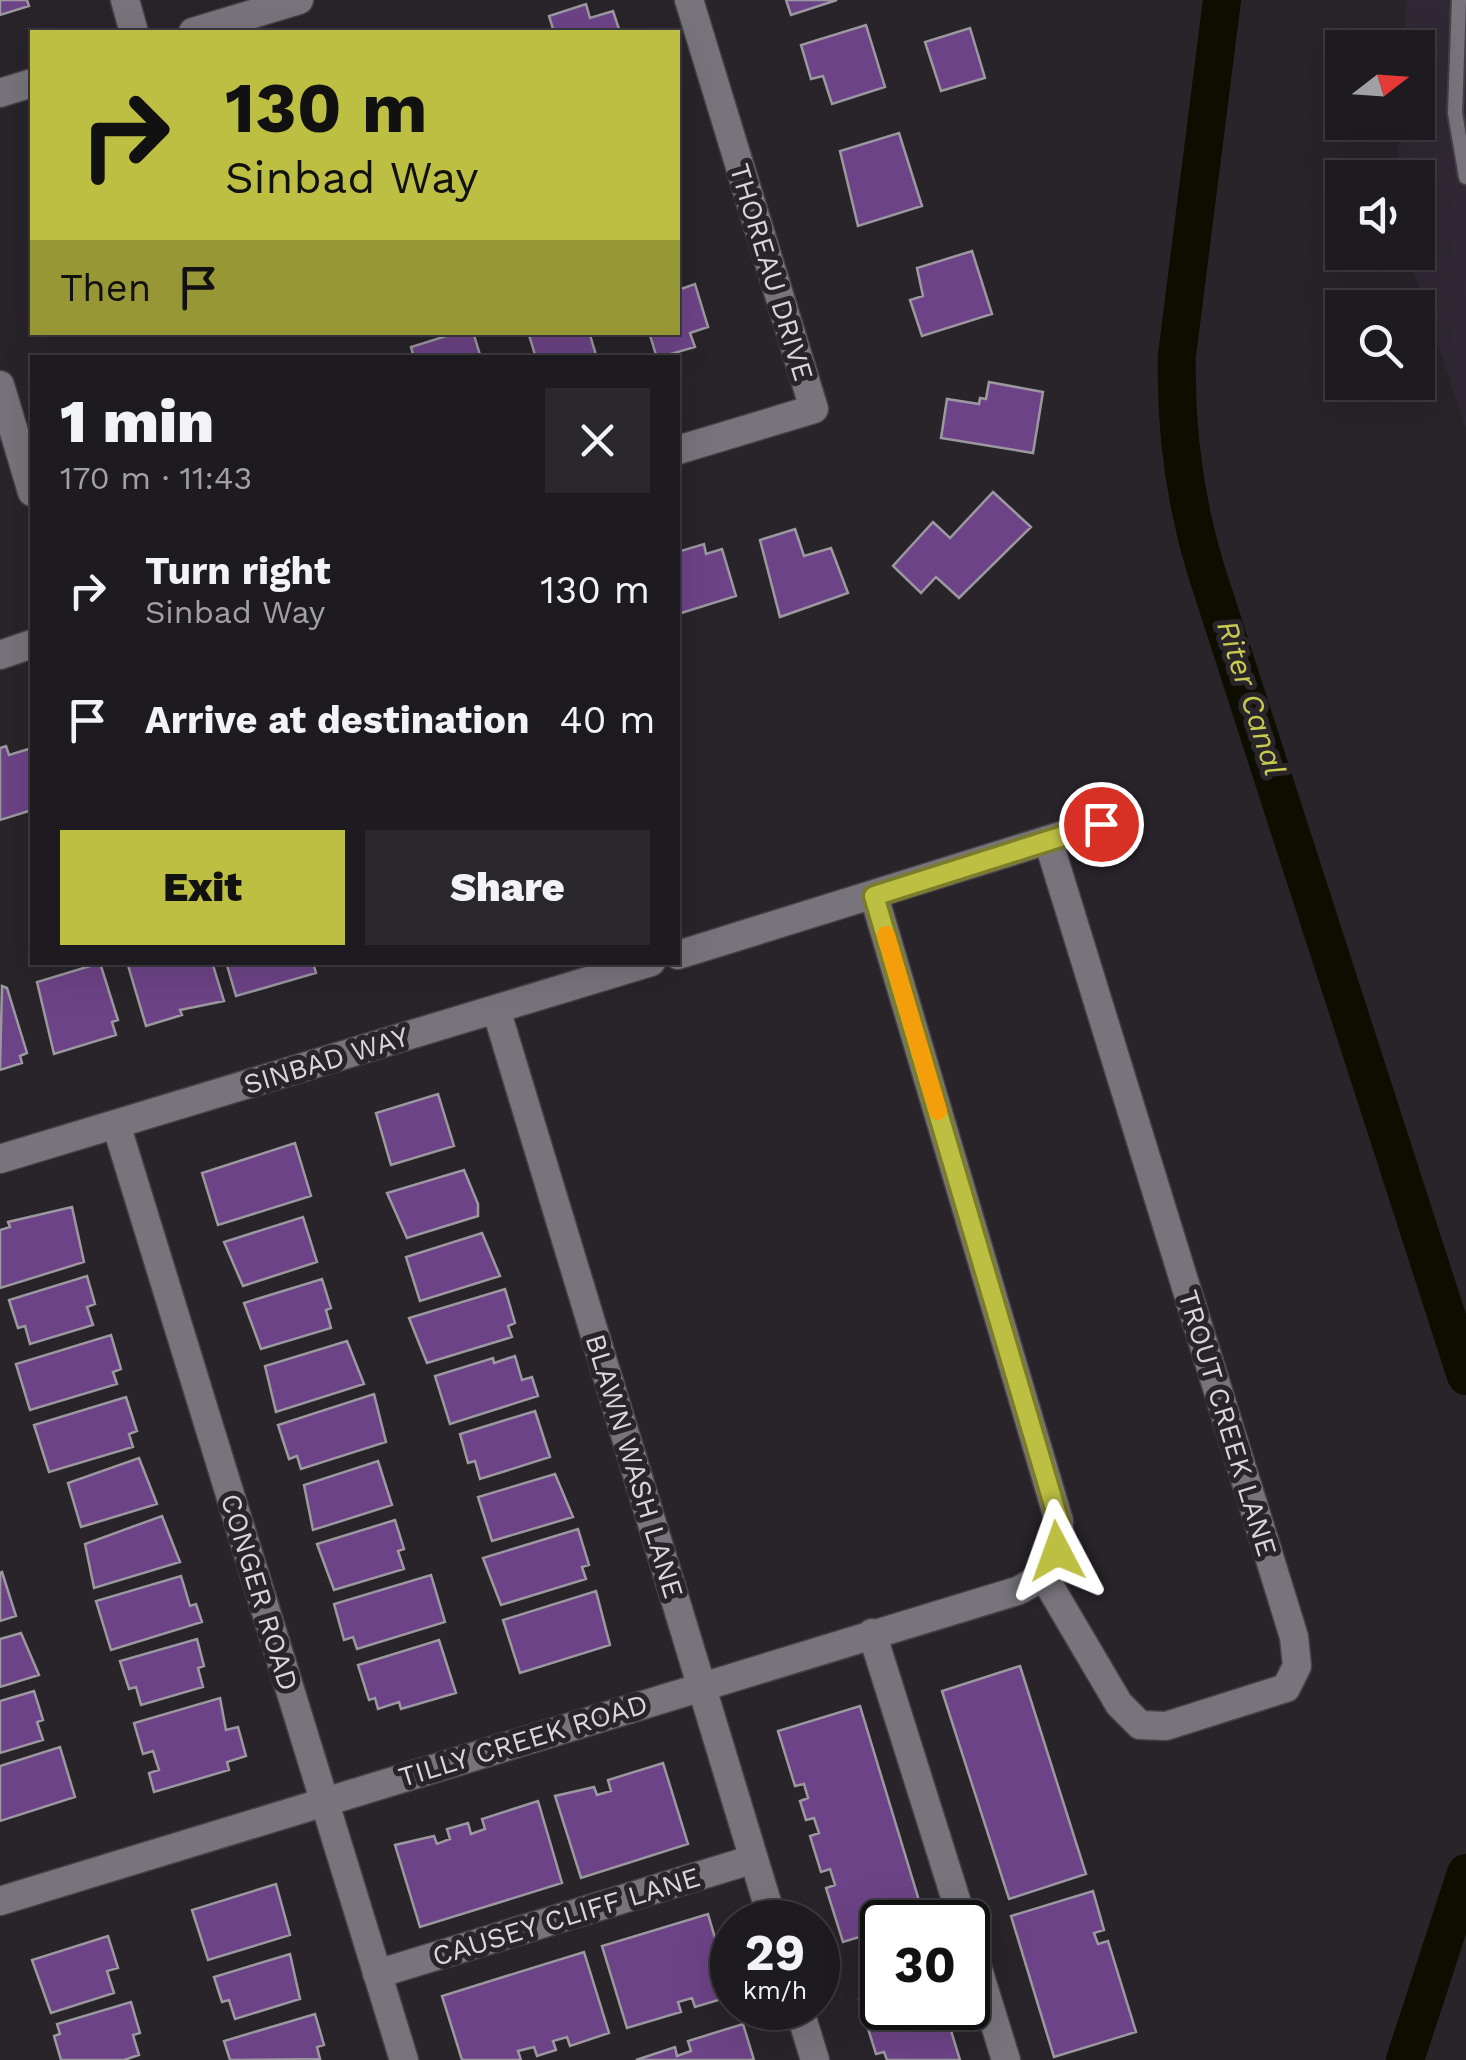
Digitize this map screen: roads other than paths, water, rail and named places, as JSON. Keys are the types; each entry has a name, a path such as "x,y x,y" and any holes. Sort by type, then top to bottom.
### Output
{"street":[{"path":"124,0 133,30"},
{"path":"200,30 299,0"},
{"name":"THOREAU DRIVE","path":"680,449 814,408 690,0"},
{"path":"0,93 30,84"},
{"path":"0,385 30,485"},
{"path":"0,655 30,645"},
{"path":"680,954 1128,816"},
{"name":"TROUT CREEK LANE","path":"1043,1575 1118,1704 1140,1725 1166,1726 1286,1688 1297,1666 1294,1636 1048,840"},
{"path":"874,896 1059,1522 1057,1551 1043,1575"},
{"name":"SINBAD WAY","path":"0,1158 642,965"},
{"name":"BLAWN WASH LANE","path":"496,1009 766,1900"},
{"name":"CONGER ROAD","path":"116,1124 404,2060"},
{"name":"TILLY CREEK ROAD","path":"0,1900 1017,1591 1043,1575"},
{"path":"872,1634 956,1900"},
{"name":"CAUSEY CLIFF LANE","path":"378,1974 754,1859"},
{"path":"990,2009 1006,2060"},
{"path":"806,2030 815,2060"}],"lane":[{"path":"1459,0 1455,113 1466,177"}],"waterway":[{"name":"Riter Canal","path":"1222,0 1177,355 1179,436 1186,488 1205,567 1466,1376"},
{"name":"Riter Canal","path":"1405,2060 1466,1873"}]}
